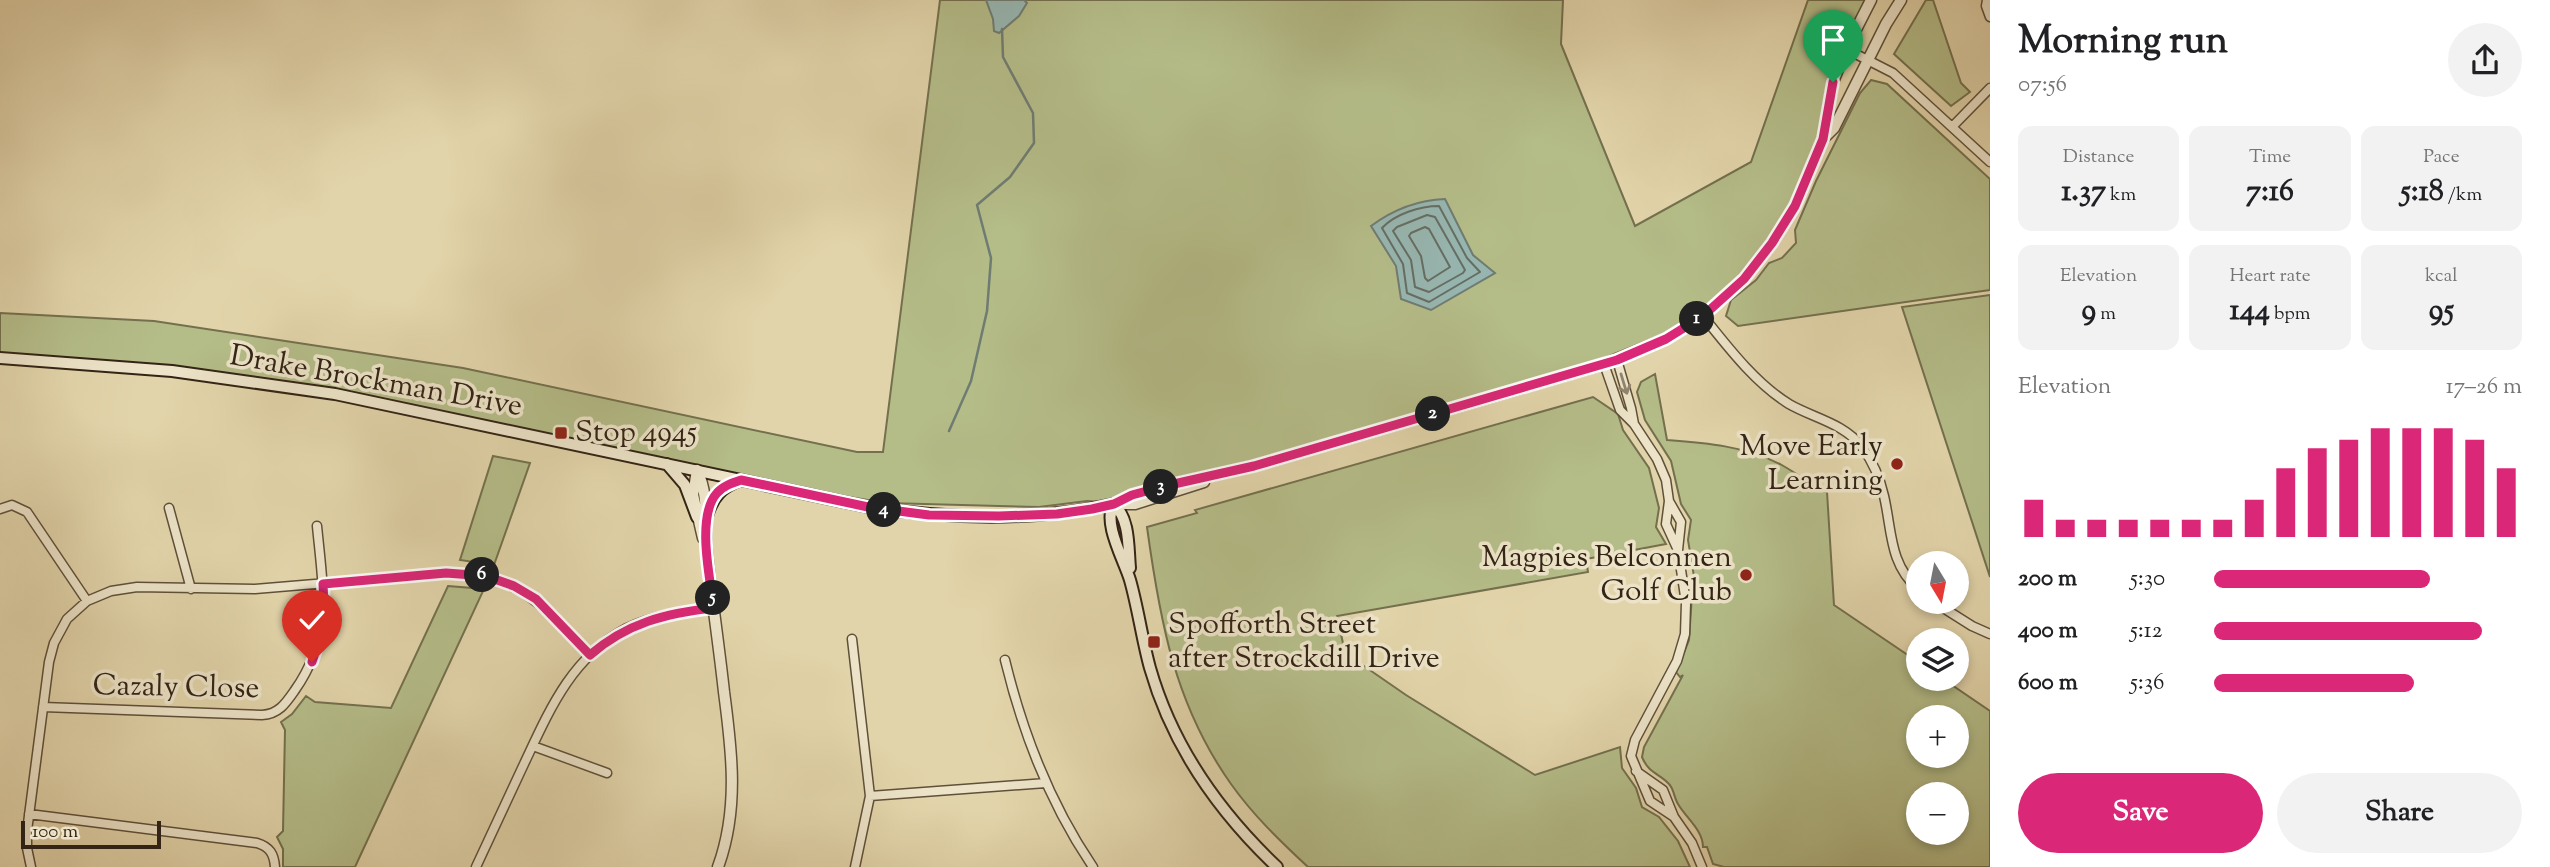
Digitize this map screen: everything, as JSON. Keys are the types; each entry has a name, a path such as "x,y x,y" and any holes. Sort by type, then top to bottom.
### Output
{"main road":[{"name":"Drake Brockman Drive","path":"0,358 172,371 335,394 868,507 934,515 990,516 1057,514 1114,504"},
{"path":"667,464 685,485 702,517"},
{"path":"702,517 716,494 741,480"},
{"path":"1114,504 1124,522 1130,581 1150,668 1162,702 1186,753 1213,796 1234,823 1277,867"}],"street":[{"path":"1114,504 1156,488 1218,476 1617,360 1666,339 1703,316 1744,279 1772,243 1795,206 1823,139 1833,82 1846,48 1871,0"},
{"path":"1823,139 1834,128 1901,0"},
{"path":"1987,0 1990,17"},
{"path":"1846,48 1893,73 1990,162"},
{"path":"1952,127 1990,88"},
{"path":"1703,316 1767,387 1791,405 1835,426 1859,444 1875,469 1881,485 1896,558 1906,574"},
{"path":"1617,360 1632,408 1634,424"},
{"path":"1604,364 1620,410 1634,424 1657,459 1666,480 1670,501 1681,522 1678,550 1686,603 1685,634 1673,670 1632,747 1633,764 1650,801 1674,817"},
{"path":"697,470 704,484 702,517 732,750 733,794 727,841 718,867"},
{"path":"1670,501 1666,524 1678,550"},
{"path":"0,509 12,505 27,512 87,601"},
{"path":"169,508 191,589"},
{"name":"Cazaly Close","path":"43,707 262,715 275,712 286,703 301,682 319,645 324,609 317,526"},
{"path":"31,867 27,848 29,814 54,643 67,619 98,595 124,588 255,589 446,573 486,576 514,586 536,599 590,655"},
{"path":"476,867 561,689 572,674 612,637 640,623 660,616 714,608"},
{"path":"1953,614 1990,635"},
{"path":"852,639 870,796 855,867"},
{"path":"1005,660 1024,729 1046,783 1068,828 1093,867"},
{"path":"533,746 607,773"},
{"path":"1636,772 1663,790 1674,817 1692,843 1702,867"},
{"path":"870,796 1046,783"},
{"path":"29,814 257,843 269,849 274,856 275,867"}],"green space":[{"path":"940,0 1563,0 1561,44 1635,226 1751,162 1808,0 1871,0 1846,49 1823,139 1772,243 1703,316 1617,360 1101,502 1087,501 1039,507 887,503 741,480 403,407 220,377 0,358 0,313 154,321 463,368 857,452 883,452"},
{"path":"1926,0 1933,0 1961,83 1970,92 1951,106 1894,54"},
{"path":"1871,80 1887,84 1990,179 1990,290 1738,326 1726,316 1731,300 1756,280 1769,263 1782,258 1796,243 1795,230 1816,181 1860,93"},
{"path":"1990,295 1990,577 1902,307"},
{"path":"1655,374 1667,440 1711,444 1753,453 1780,464 1827,492 1834,605 1906,654 1906,691 1961,691 1990,711 1990,867 1724,867 1713,864 1707,847 1703,847 1700,835 1678,804 1671,786 1651,770 1642,757 1644,747 1683,675 1680,677 1676,672 1689,640 1692,595 1697,595 1688,540 1691,520 1681,504 1671,461 1645,420 1637,392 1641,382"},
{"path":"1593,397 1618,414 1623,430 1649,468 1659,508 1656,527 1666,544 1586,559 1588,572 1337,616 1346,657 1535,775 1620,747 1622,768 1636,788 1642,807 1659,817 1678,841 1690,867 1308,867 1239,795 1196,724 1173,662 1158,596 1147,527 1197,513 1195,510"},
{"path":"493,456 530,463 494,565 460,560"},
{"path":"448,586 484,589 355,867 283,867 283,849 277,837 283,831 285,730 281,722 292,714 306,696 315,702 391,708"}],"water":[{"path":"986,0 1024,0 1027,3 1019,16 999,33 994,31"},
{"path":"1445,199 1473,255 1495,273 1431,310 1401,299 1396,266 1371,226 1406,206"}],"waterway":[{"path":"949,431 971,381 987,311 991,258 977,205 1010,177 1034,143 1033,113 1003,57 1002,29"}],"place":[{"name":"Stop 4945","path":"561,433"},
{"name":"Move Early Learning","path":"1897,464"},
{"name":"Magpies Belconnen Golf Club","path":"1746,575"},
{"name":"Spofforth Street after Strockdill Drive","path":"1154,642"}],"route":[{"path":"312,662 322,633 323,584 446,573 466,573 502,580 536,599 590,655 612,637 640,623 684,611 714,608 707,551 707,516 716,494 741,480 905,513 970,516 1057,514 1114,504 1132,495 1165,486 1218,476 1617,360 1666,339 1703,316 1744,279 1772,243 1795,206 1823,139 1833,82"}]}
